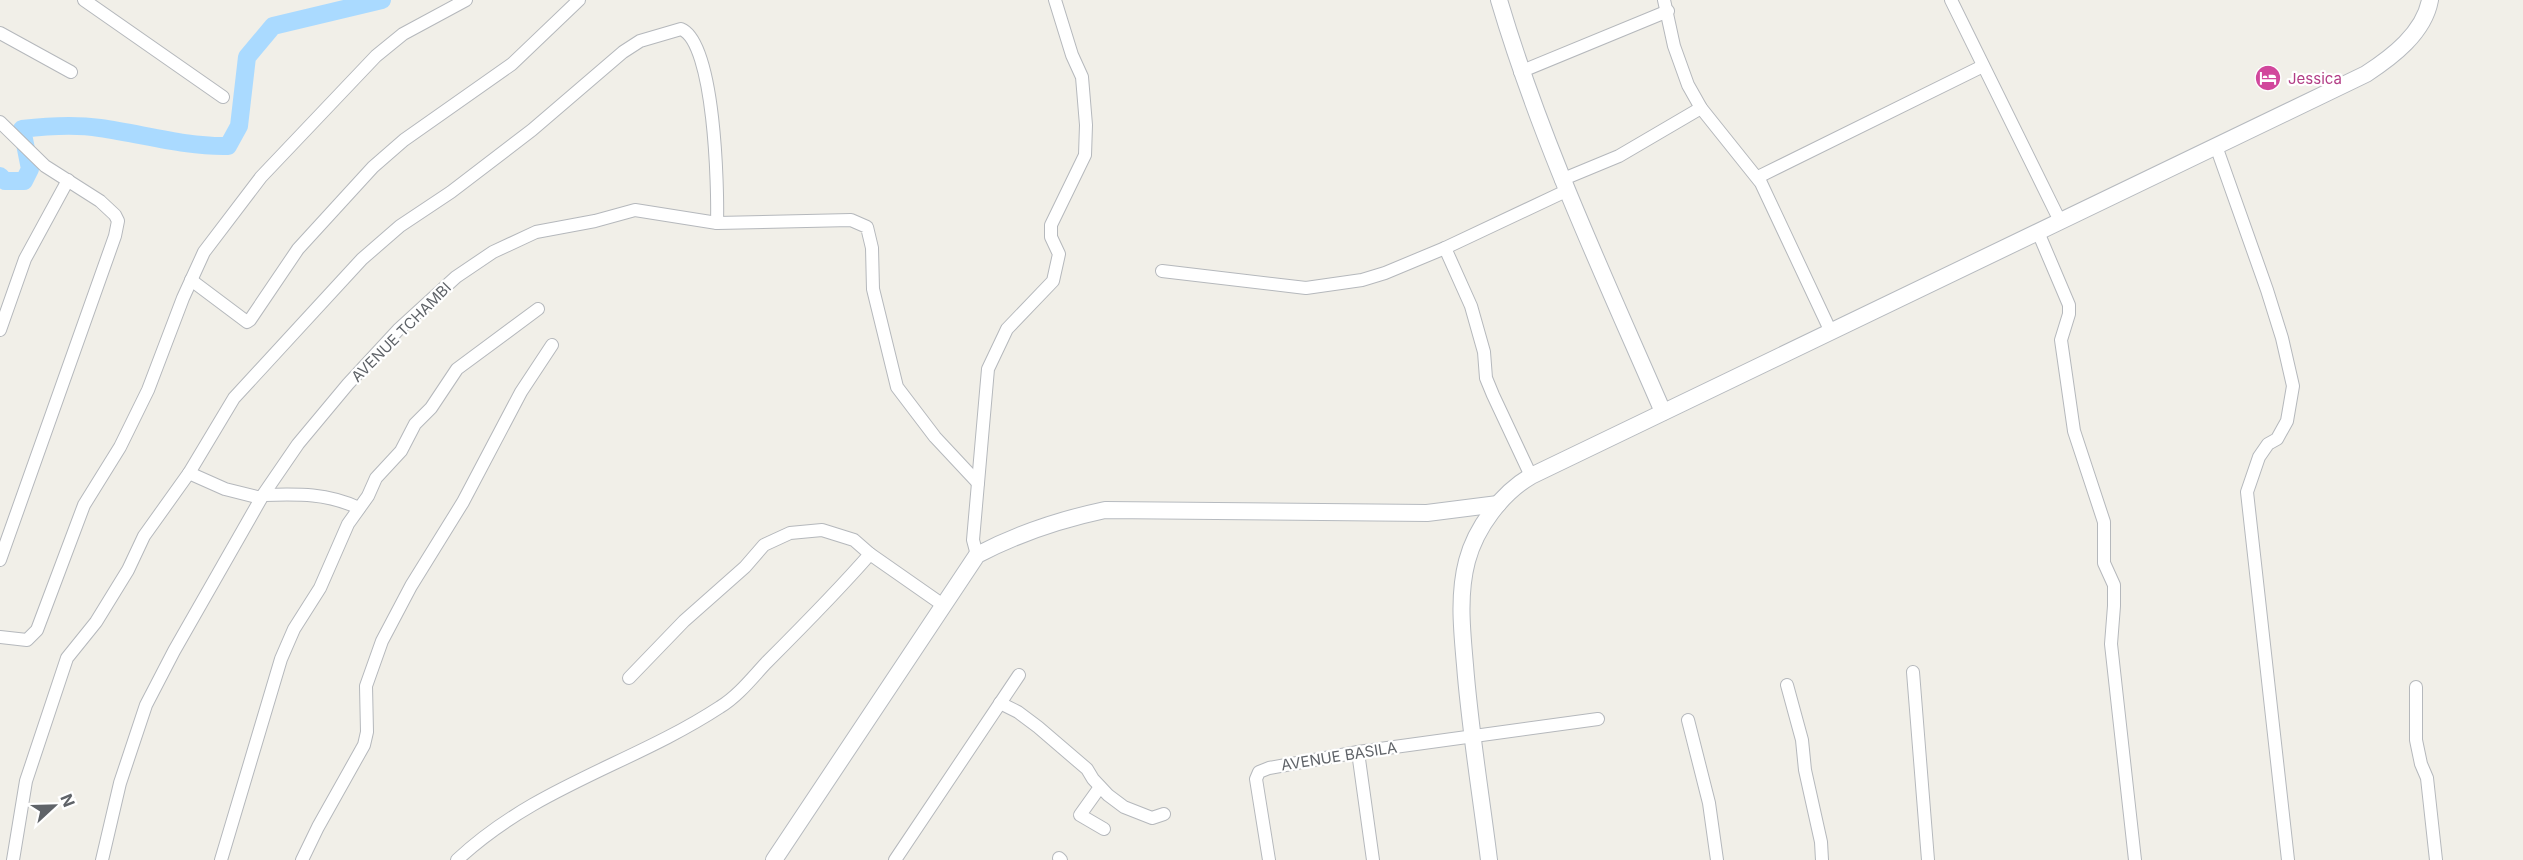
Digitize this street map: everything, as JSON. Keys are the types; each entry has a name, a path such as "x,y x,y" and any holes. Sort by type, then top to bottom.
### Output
{"street":[{"path":"84,0 222,97"},
{"path":"0,637 27,640 37,630 84,505 120,447 148,390 204,252 261,177 376,56 404,34 466,0"},
{"path":"191,280 228,305 247,322 250,321 298,249 373,167 404,140 512,64 579,0"},
{"path":"976,555 973,540 989,364 1007,329 1053,281 1059,254 1051,237 1051,225 1084,155 1086,124 1083,83 1055,0"},
{"path":"1499,0 1520,72 1564,186 1663,412"},
{"path":"1951,0 2060,221"},
{"path":"1489,860 1463,642 1461,594 1467,561 1474,542 1505,494 1532,476 1663,412 2366,74 2388,59 2411,38 2430,0"},
{"path":"1520,72 1666,6 1674,46 1688,85 1701,108 1761,183 1831,332"},
{"path":"13,860 26,781 67,658 96,622 128,570 144,536 189,473 234,398 362,259 400,226 451,192 532,130 623,52 640,41 681,29 687,32 699,52 709,91 718,188 717,223"},
{"path":"0,33 71,72"},
{"path":"1758,177 1983,66"},
{"path":"1162,271 1306,288 1373,277 1445,248 1564,186 1701,108"},
{"path":"0,122 38,160 100,201 118,221 115,236 68,372 0,560"},
{"path":"2216,146 2267,290 2282,338 2293,386 2288,421 2277,439 2268,444 2259,457 2247,492 2288,860"},
{"path":"0,330 25,259 68,180"},
{"name":"AVENUE TCHAMBI","path":"102,860 120,783 147,705 174,651 262,496 298,444 348,384 398,330 456,278 493,252 536,232 595,221 635,210 717,223 851,220 867,227 872,248 873,289 897,387 935,437 978,483"},
{"path":"2038,232 2069,306 2069,314 2061,340 2074,429 2104,522 2104,563 2114,585 2111,644 2135,860"},
{"path":"1445,248 1471,306 1484,352 1486,378 1492,395 1532,476"},
{"path":"221,860 281,659 294,630 316,595 348,524 376,478 402,452 416,424 431,408 457,369 538,309"},
{"path":"302,860 318,826 364,745 367,732 366,686 382,641 411,586 463,502 521,392 552,345"},
{"path":"189,473 225,489 262,496 338,498 359,508"},
{"path":"774,860 976,555 1008,539 1058,520 1105,510 1427,513 1498,504"},
{"path":"629,678 684,621 745,567 764,545 789,533 822,530 854,540 870,554 943,605"},
{"path":"457,860 477,841 541,799 638,752 722,707 826,604 870,554"},
{"path":"1913,672 1928,860"},
{"path":"895,860 1018,675"},
{"path":"1787,685 1802,740 1807,780 1821,842 1822,860"},
{"path":"2416,687 2416,740 2421,764 2427,778 2436,860"},
{"path":"1000,704 1018,712 1038,727 1087,769 1100,787 1124,807 1154,818 1164,814"},
{"name":"AVENUE BASILA","path":"1269,860 1256,778 1259,772 1269,768 1358,752 1598,719"},
{"path":"1688,720 1709,803 1717,860"},
{"path":"1358,752 1373,860"},
{"path":"1100,787 1080,815 1104,829"}],"waterway":[{"path":"0,176 5,181 24,181 30,169 22,129 61,126 90,127 180,142 228,146 239,126 247,57 273,26 382,0"}],"place":[{"name":"Jessica","path":"2268,78"}]}
